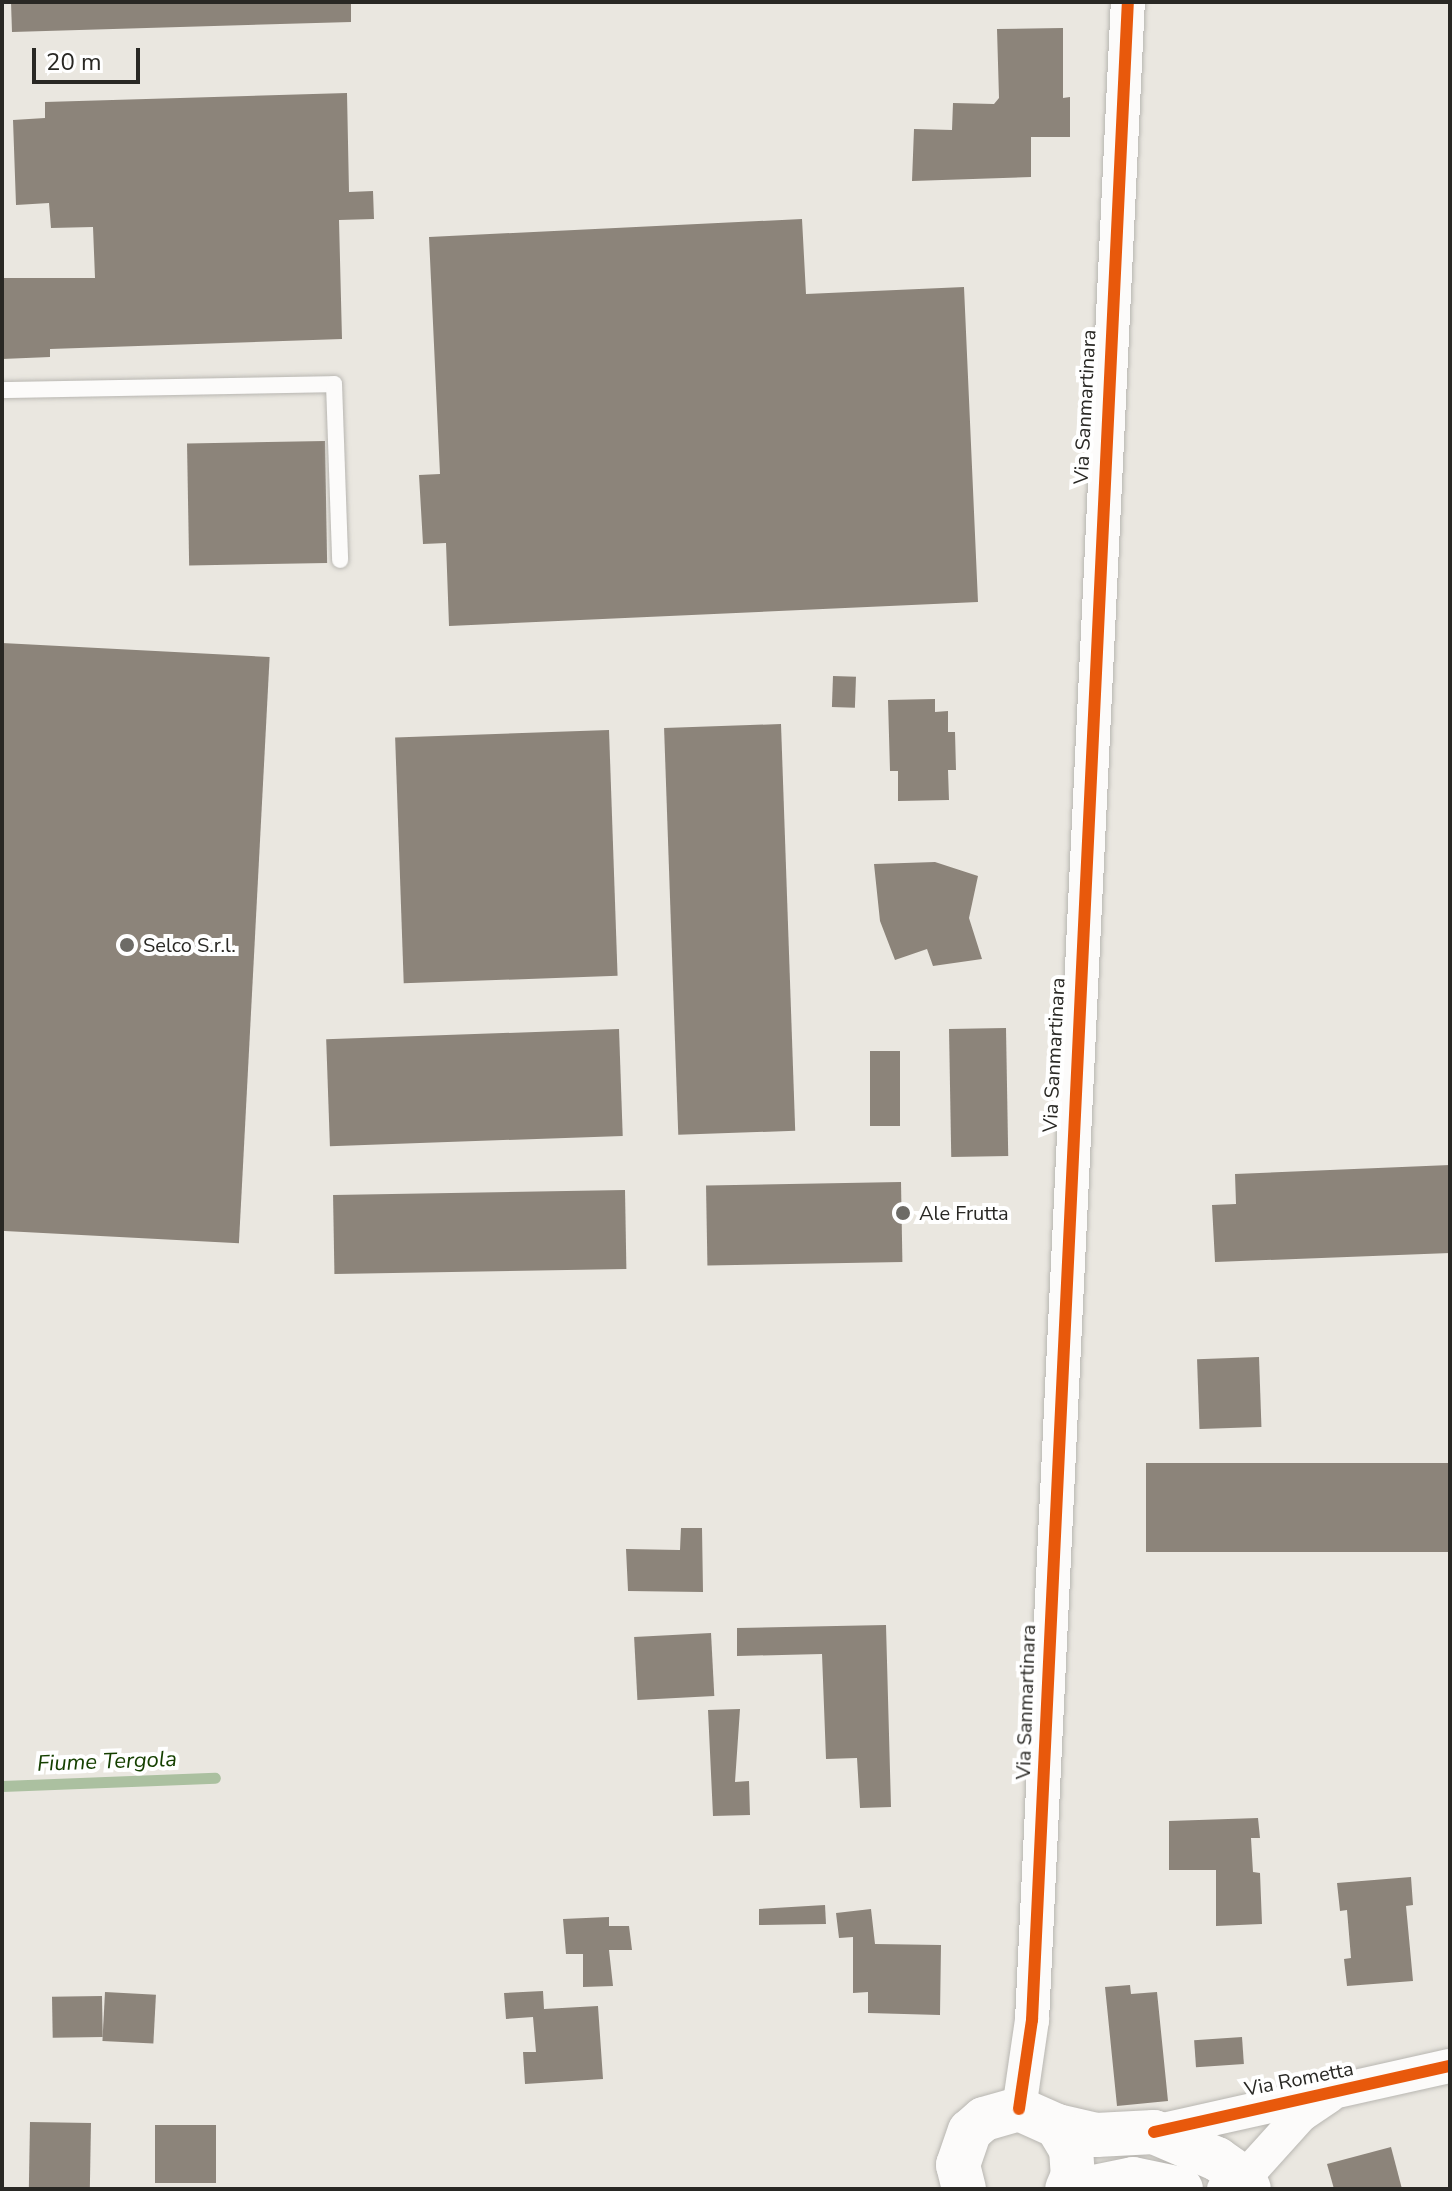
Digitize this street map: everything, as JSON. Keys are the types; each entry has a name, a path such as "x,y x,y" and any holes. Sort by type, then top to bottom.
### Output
{"main road":[{"name":"Via Rometta","path":"1038,2118 1096,2135 1154,2132 1217,2159 1239,2185"},
{"path":"955,2187 958,2165 970,2131 984,2119 1038,2118 1071,2149 1073,2175 1067,2189"},
{"path":"1084,2189 1133,2179 1181,2189"}],"street":[{"name":"Via Sanmartinara","path":"1038,2118 1032,2020 1128,2"},
{"name":"Via Rometta","path":"1154,2132 1292,2098 1329,2096 1450,2066"},
{"name":"Via Rometta","path":"1239,2185 1301,2115 1329,2096"}],"lane":[{"path":"2,390 334,384 340,560"}],"building":[{"path":"11,2 351,2 351,22 12,32"},
{"path":"1063,28 1063,98 1070,97 1070,137 1031,137 1031,177 912,181 914,129 952,130 953,103 994,104 999,98 997,29"},
{"path":"347,93 349,192 373,191 374,219 339,220 342,339 50,349 50,357 2,359 2,278 95,278 93,227 51,228 49,203 16,205 13,120 45,118 45,102"},
{"path":"802,219 806,294 964,287 978,602 449,626 446,543 423,544 419,475 440,474 429,237"},
{"path":"325,441 327,563 189,565 187,443"},
{"name":"Selco S.r.l.","path":"2,643 270,657 239,1243 2,1231"},
{"path":"833,676 856,677 855,708 832,707"},
{"path":"935,699 935,712 948,711 948,732 955,732 956,770 948,770 949,800 898,801 898,771 890,771 888,700"},
{"path":"781,724 795,1131 678,1135 664,728"},
{"path":"609,730 618,976 404,983 395,737"},
{"path":"935,862 978,876 969,918 982,959 933,966 927,949 895,960 880,921 874,864"},
{"path":"1006,1028 1008,1156 951,1157 949,1029"},
{"path":"619,1029 623,1136 330,1146 326,1039"},
{"path":"870,1051 900,1051 900,1126 870,1126"},
{"path":"1450,1165 1450,1253 1215,1262 1212,1205 1236,1204 1235,1174"},
{"path":"901,1182 902,1262 707,1265 706,1185"},
{"path":"625,1190 626,1269 334,1274 333,1195"},
{"path":"1259,1357 1261,1427 1199,1429 1197,1359"},
{"path":"1146,1463 1450,1463 1450,1552 1146,1552"},
{"path":"681,1528 702,1528 703,1592 628,1591 626,1549 680,1550"},
{"path":"886,1625 891,1807 860,1808 857,1758 826,1759 822,1654 737,1656 737,1628"},
{"path":"711,1633 714,1696 637,1700 634,1637"},
{"path":"740,1709 735,1782 749,1781 750,1815 713,1816 708,1710"},
{"path":"1258,1818 1260,1838 1251,1838 1253,1872 1260,1873 1262,1924 1216,1926 1216,1870 1169,1870 1169,1821"},
{"path":"1411,1877 1413,1905 1406,1906 1413,1981 1347,1986 1344,1959 1351,1958 1347,1910 1340,1911 1337,1883"},
{"path":"825,1905 826,1924 759,1925 759,1909"},
{"path":"871,1909 875,1944 941,1945 940,2015 868,2013 868,1992 853,1993 853,1937 839,1938 836,1913"},
{"path":"609,1917 609,1926 629,1926 632,1950 609,1950 613,1986 583,1987 583,1954 566,1954 563,1919"},
{"path":"1130,1985 1131,1994 1157,1992 1168,2101 1117,2106 1105,1987"},
{"path":"543,1991 544,2009 598,2006 603,2079 525,2084 523,2052 536,2052 533,2017 506,2019 504,1993"},
{"path":"105,1992 156,1995 153,2044 102,2041"},
{"path":"102,1996 103,2037 53,2038 52,1997"},
{"path":"1242,2037 1244,2064 1196,2067 1194,2040"},
{"path":"30,2122 91,2123 90,2189 29,2189"},
{"path":"155,2125 216,2125 216,2183 155,2183"},
{"path":"1391,2147 1402,2189 1334,2189 1327,2164"}],"waterway":[{"name":"Fiume Tergola","path":"2,1786 215,1778"}],"cycle path":[{"path":"1019,2109 1032,2020 1128,2"},
{"path":"1154,2132 1450,2066"}],"place":[{"name":"Selco S.r.l.","path":"127,945"},
{"name":"Ale Frutta","path":"903,1213"}]}
